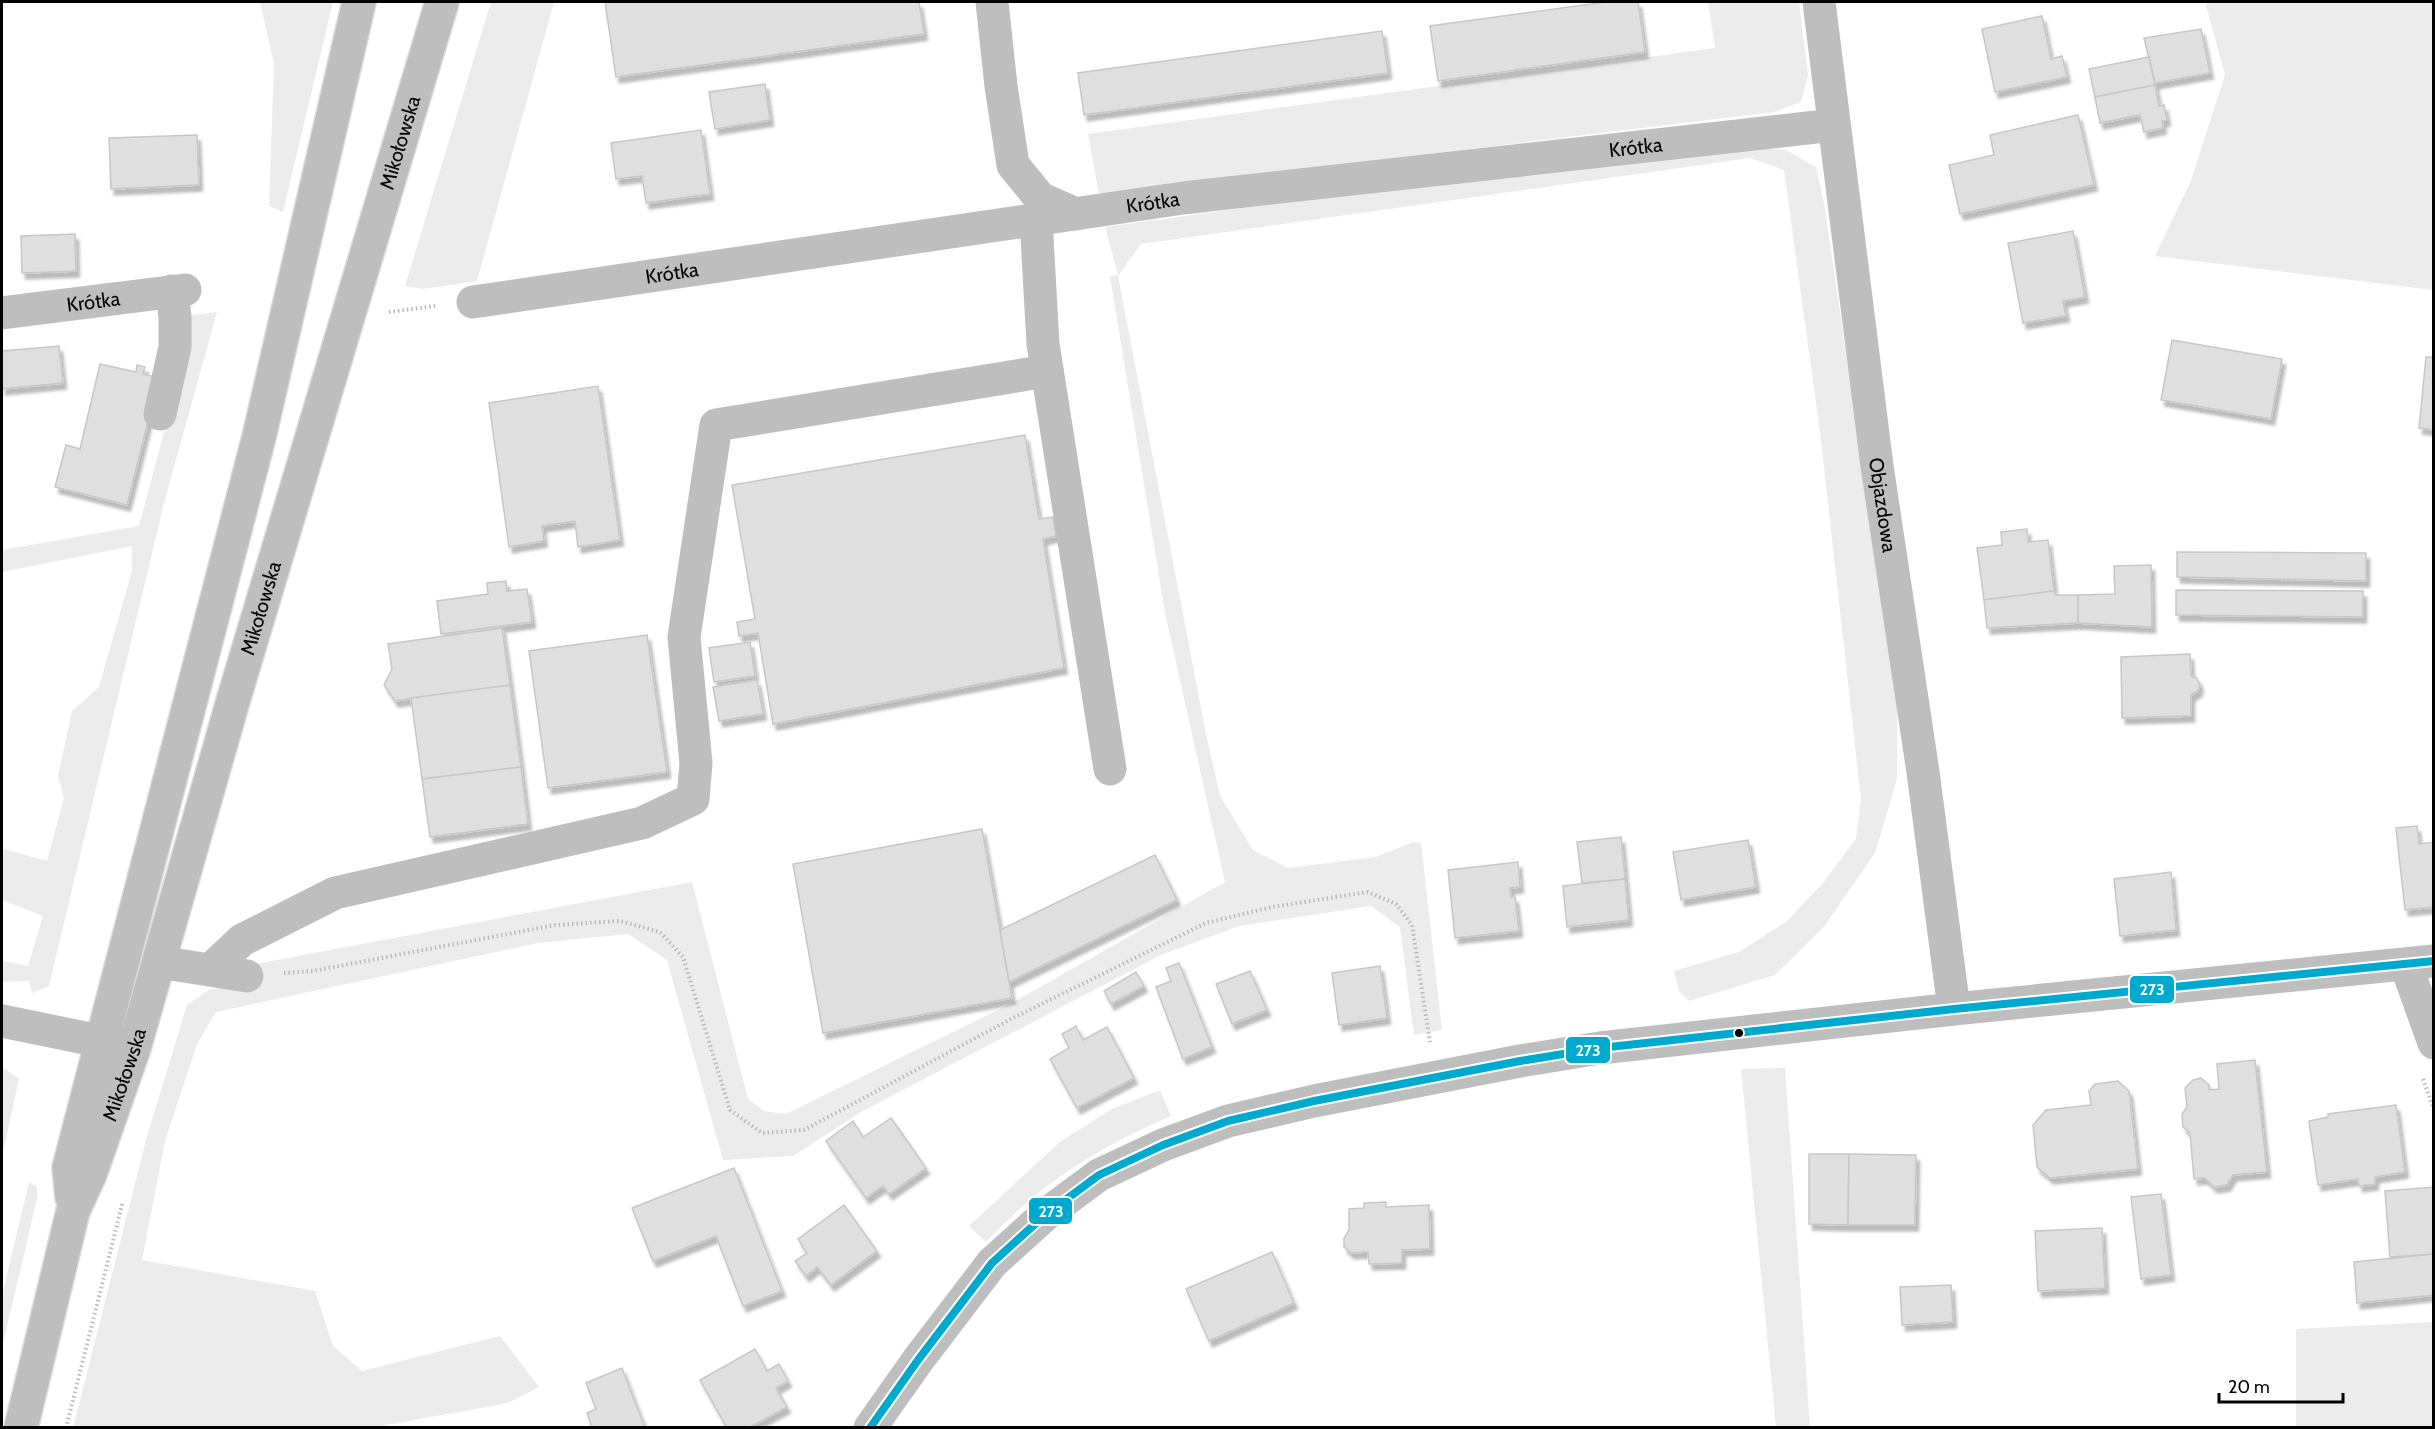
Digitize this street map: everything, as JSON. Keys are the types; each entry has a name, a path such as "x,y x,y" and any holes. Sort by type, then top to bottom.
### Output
{"street":[{"name":"Mikołowska","path":"72,1211 69,1168 260,437 359,2"},
{"name":"Mikołowska","path":"21,1428 72,1211 90,1174 134,1048 240,678 442,2"},
{"path":"992,2 1001,86 1013,165 1040,198 1076,214"},
{"name":"Objazdowa","path":"1819,2 1877,466 1923,772 1954,1009"},
{"name":"Krótka","path":"474,302 1183,198 1834,125"},
{"path":"1036,219 1043,344 1110,769"},
{"name":"Krótka","path":"2,314 179,290 175,347 160,414"},
{"path":"210,970 242,940 335,893 642,823 693,799 696,763 684,637 716,425 1047,371"},
{"path":"159,962 247,976"},
{"path":"870,1428 918,1360 992,1263 1045,1215 1100,1175 1163,1145 1228,1121 1435,1078 1600,1048 1954,1009 2420,963 2433,1043"},
{"path":"2,1021 134,1048"}],"path":[{"path":"386,312 474,302"},
{"path":"247,976 313,971 555,925 620,921 660,932 684,957 730,1110 762,1133 804,1130 1011,1018 1206,923 1272,907 1368,892 1396,904 1412,926 1435,1078"},
{"path":"66,1428 124,1195"}],"shaded area":[{"path":"260,2 333,2 283,212 269,206 274,64"},
{"path":"491,2 554,2 477,281 423,289 405,286"},
{"path":"1708,2 1799,2 1808,75 1801,102 1774,112 1099,194 1088,134 1715,48"},
{"path":"2205,2 2433,2 2433,290 2155,256 2190,183 2225,75"},
{"path":"1737,145 1786,150 1816,167 1824,203 1897,698 1897,779 1875,853 1823,928 1775,975 1689,1001 1679,991 1674,971 1739,952 1786,922 1823,883 1856,839 1861,800 1820,432 1784,170 1750,158 1141,244 1118,276 1220,796 1253,850 1288,868 1376,857 1411,843 1421,842 1442,1030 1414,1035 1400,927 1371,906 1239,926 1161,955 861,1112 793,1156 723,1160 667,960 628,934 538,943 216,1012 197,1044 165,1141 142,1260 315,1291 333,1346 362,1371 500,1336 539,1387 508,1403 376,1427 73,1428 147,1136 187,1005 210,989 249,985 245,966 692,882 748,1099 764,1111 786,1114 1012,1003 1225,882 1165,613 1110,276 1118,275 1105,227 1389,188"},
{"path":"217,312 164,503 49,986 32,993 29,981 2,982 2,961 28,966 43,916 2,900 4,849 47,861 64,798 58,776 72,711 99,687 132,571 132,546 2,572 2,550 139,526 183,361 185,316"},
{"path":"2,1067 19,1079 2,1157"},
{"path":"1785,1068 1810,1427 1776,1427 1741,1069"},
{"path":"1160,1090 1171,1116 1094,1154 1071,1169 1028,1202 986,1242 969,1226 1061,1141 1112,1109"},
{"path":"29,1182 37,1187 37,1199 2,1348 2,1296"},
{"path":"2433,1322 2433,1427 2296,1427 2296,1329"}],"building":[{"path":"605,2 919,2 924,34 616,77"},
{"path":"1606,2 1638,2 1645,52 1438,81 1430,26"},
{"path":"2042,16 2051,59 2062,56 2067,77 1995,92 1982,29"},
{"path":"2201,29 2210,73 2155,83 2144,38"},
{"path":"1382,31 1388,73 1084,115 1078,73"},
{"path":"2149,57 2155,85 2095,97 2089,69"},
{"path":"765,84 770,120 715,129 709,92"},
{"path":"2155,85 2159,106 2164,105 2167,120 2162,121 2163,128 2144,132 2140,115 2100,123 2095,97"},
{"path":"2078,115 2094,185 1960,214 1949,165 1994,155 1990,135"},
{"path":"701,130 710,194 646,203 642,176 616,179 611,143"},
{"path":"197,135 199,185 111,189 109,138"},
{"path":"2073,231 2085,297 2063,301 2066,316 2023,323 2008,243"},
{"path":"75,234 76,271 22,273 21,236"},
{"path":"2172,340 2282,359 2271,419 2161,400"},
{"path":"59,346 63,383 2,389 2,351"},
{"path":"2426,357 2434,357 2434,430 2419,428"},
{"path":"100,364 136,372 137,365 145,367 143,374 159,378 127,505 55,487 66,445 80,449"},
{"path":"598,386 620,540 578,547 575,521 542,526 544,541 509,547 489,403"},
{"path":"1025,435 1039,519 1053,517 1056,536 1043,539 1064,668 773,724 758,633 739,636 737,622 755,619 732,485"},
{"path":"2027,529 2028,542 2048,540 2054,591 1984,600 1977,548 2002,545 2001,532"},
{"path":"2177,552 2366,553 2366,581 2177,577"},
{"path":"2151,565 2152,627 2078,623 2078,595 2115,594 2114,566"},
{"path":"506,581 507,591 527,589 532,622 441,634 437,601 488,594 487,583"},
{"path":"2176,590 2363,591 2363,617 2176,615"},
{"path":"2054,591 2056,595 2078,595 2078,623 1987,628 1984,600"},
{"path":"502,628 510,685 395,701 384,685 392,669 388,644"},
{"path":"647,635 667,772 548,788 529,651"},
{"path":"750,642 755,676 714,682 709,648"},
{"path":"2190,654 2191,676 2197,678 2200,685 2198,691 2191,695 2191,716 2122,718 2121,657"},
{"path":"757,680 763,714 719,721 713,687"},
{"path":"510,685 521,767 422,779 411,698"},
{"path":"521,767 528,824 430,837 422,779"},
{"path":"2417,826 2419,844 2434,842 2434,907 2405,910 2396,828"},
{"path":"982,829 1012,998 823,1033 793,864"},
{"path":"1621,837 1625,879 1582,883 1577,842"},
{"path":"1748,840 1756,887 1681,900 1673,852"},
{"path":"1155,855 1177,900 1009,982 1000,930"},
{"path":"1518,862 1520,887 1510,888 1511,897 1515,897 1519,931 1455,938 1448,870"},
{"path":"2171,872 2176,930 2120,936 2114,879"},
{"path":"1625,879 1629,920 1567,927 1563,886"},
{"path":"1179,963 1212,1047 1183,1059 1156,987 1171,981 1166,968"},
{"path":"1380,966 1387,1018 1339,1025 1332,973"},
{"path":"1250,971 1267,1010 1232,1024 1216,984"},
{"path":"1136,972 1144,986 1111,1004 1104,991"},
{"path":"1076,1026 1083,1040 1107,1027 1134,1078 1077,1108 1050,1059 1069,1048 1062,1034"},
{"path":"2255,1060 2267,1172 2233,1175 2227,1185 2214,1187 2205,1178 2194,1179 2190,1133 2183,1127 2182,1114 2187,1107 2185,1088 2193,1080 2201,1078 2209,1085 2209,1090 2219,1089 2217,1064"},
{"path":"2118,1081 2129,1091 2138,1169 2050,1178 2037,1167 2033,1125 2046,1110 2091,1105 2089,1091 2095,1084"},
{"path":"2396,1105 2405,1172 2375,1177 2375,1184 2359,1186 2358,1179 2318,1185 2309,1121 2328,1117 2328,1114"},
{"path":"891,1118 926,1168 889,1194 883,1186 866,1198 826,1141 853,1121 863,1137"},
{"path":"1809,1154 1849,1154 1848,1225 1809,1224"},
{"path":"1849,1154 1916,1155 1915,1225 1848,1225"},
{"path":"734,1168 782,1291 743,1306 716,1236 653,1261 632,1208"},
{"path":"2434,1187 2434,1254 2390,1257 2385,1191"},
{"path":"2161,1194 2171,1275 2141,1279 2131,1197"},
{"path":"1386,1202 1386,1207 1429,1205 1430,1249 1402,1250 1402,1263 1369,1264 1368,1252 1351,1253 1344,1247 1344,1238 1349,1230 1349,1209 1364,1208 1364,1203"},
{"path":"844,1205 877,1251 831,1285 817,1267 806,1276 795,1261 807,1253 798,1239"},
{"path":"2102,1228 2105,1288 2038,1291 2035,1231"},
{"path":"1272,1252 1294,1303 1209,1341 1186,1289"},
{"path":"2434,1254 2434,1295 2357,1303 2354,1262"},
{"path":"1951,1285 1953,1322 1902,1325 1900,1287"},
{"path":"755,1349 767,1371 779,1364 788,1381 776,1388 787,1407 748,1428 727,1428 700,1380"},
{"path":"622,1368 645,1428 592,1428 587,1413 596,1409 586,1383"}],"transit line":[{"name":"273","path":"870,1428 918,1360 992,1263 1045,1215 1099,1175 1163,1145 1228,1121 1314,1101 1600,1048 1954,1009 2434,961"}]}
